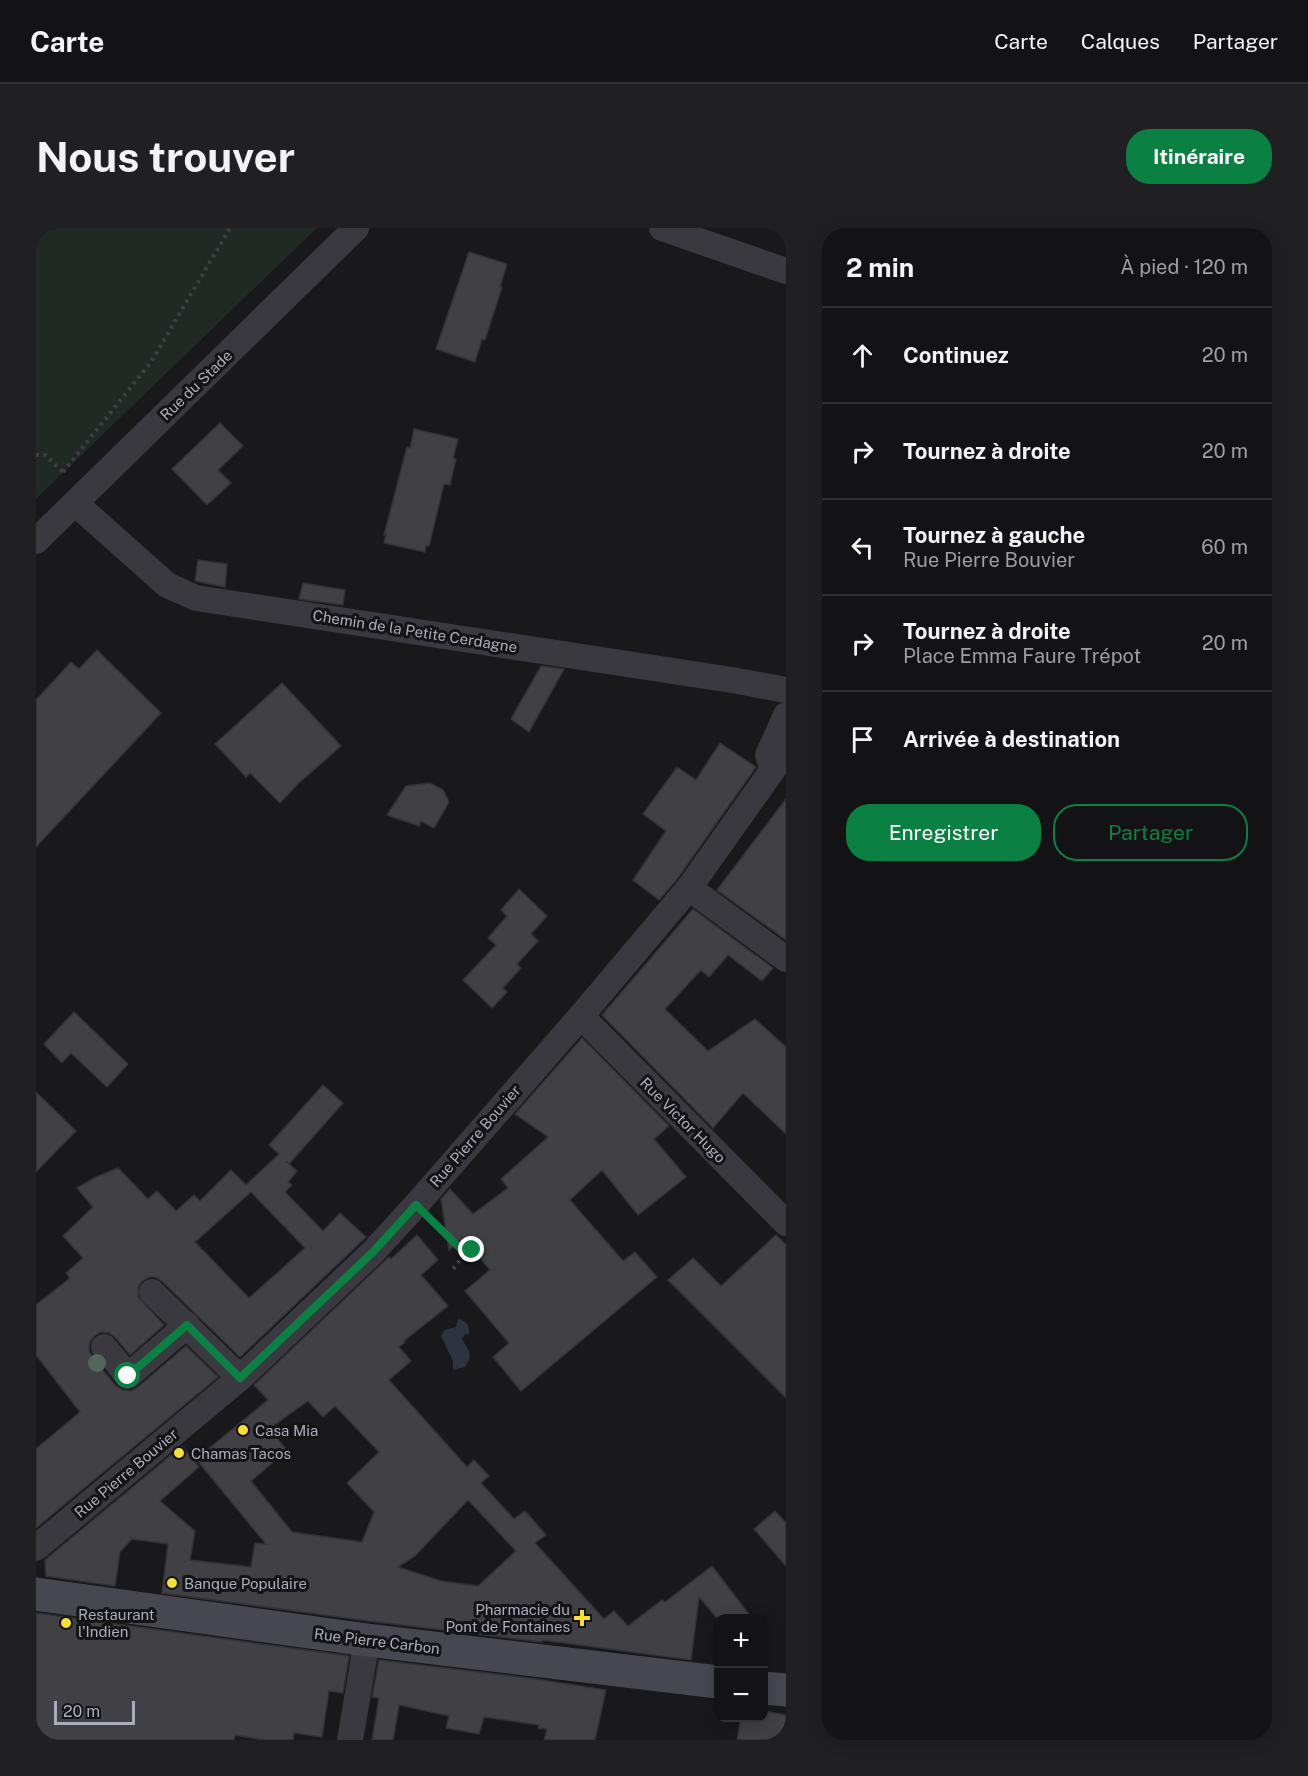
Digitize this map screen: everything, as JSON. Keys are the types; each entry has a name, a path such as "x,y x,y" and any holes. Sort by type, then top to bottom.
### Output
{"street":[{"name":"Rue du Stade","path":"36,541 356,228"},
{"path":"662,228 786,271"},
{"name":"Chemin de la Petite Cerdagne","path":"75,503 167,585 196,598 786,690"},
{"path":"779,760 768,755 786,715"},
{"name":"Rue Pierre Bouvier","path":"36,1548 240,1378 373,1252 581,1016 689,888 779,760"},
{"path":"689,888 786,959"},
{"name":"Rue Victor Hugo","path":"581,1016 786,1223"},
{"path":"152,1292 240,1378"},
{"path":"104,1347 128,1376 187,1325"},
{"name":"Rue Pierre Carbon","path":"36,1594 367,1640 714,1682"},
{"path":"351,1740 367,1640"},
{"path":"768,1688 786,1690"}],"path":[{"path":"36,455 45,455 63,472 151,362 230,228"},
{"path":"416,1205 465,1253"},
{"path":"451,1272 465,1253 472,1250"}],"shaded area":[{"path":"36,228 317,228 36,499"},
{"path":"458,1319 464,1321 468,1327 469,1335 465,1334 462,1339 470,1358 465,1367 453,1370 453,1361 441,1336 444,1330 456,1327"}],"building":[{"path":"469,252 507,264 485,340 482,339 475,362 436,349"},
{"path":"220,423 243,446 218,470 231,483 207,505 172,469"},
{"path":"414,429 458,439 450,485 444,484 429,546 426,546 425,552 384,543 386,535 384,535 407,447 410,448"},
{"path":"198,560 227,564 225,587 195,581"},
{"path":"303,583 345,590 343,605 299,599"},
{"path":"97,650 161,713 36,847 36,700 71,662 79,669"},
{"path":"541,666 564,669 529,732 511,719"},
{"path":"282,683 341,746 280,803 250,773 246,777 215,744"},
{"path":"720,743 756,767 677,879 659,900 633,880 666,831 643,814 677,767 696,780"},
{"path":"430,783 443,790 449,802 434,828 421,821 419,826 387,815 406,786"},
{"path":"786,799 786,940 717,890"},
{"path":"519,889 547,916 531,934 538,941 517,964 521,968 503,988 507,992 492,1008 463,980 496,945 488,938 507,916 501,910"},
{"path":"693,909 773,968 762,981 728,955 709,977 701,970 665,1009 708,1051 755,1019 786,1047 786,1134 743,1093 713,1128 602,1015"},
{"path":"74,1012 128,1064 107,1087 71,1053 62,1063 44,1044"},
{"path":"582,1038 669,1126 654,1139 686,1177 638,1215 602,1170 570,1200 623,1261 635,1252 657,1277 521,1391 493,1357 509,1343 465,1291 490,1270 463,1238 449,1250 441,1199 450,1189 473,1214 508,1188 501,1179 548,1137 515,1114"},
{"path":"323,1085 343,1103 289,1164 297,1171 288,1182 292,1185 285,1192 323,1231 340,1213 366,1237 240,1357 162,1281 149,1277 142,1281 138,1288 138,1297 164,1325 130,1355 115,1337 101,1332 90,1342 89,1350 92,1357 116,1386 123,1390 131,1391 138,1387 186,1346 218,1377 36,1528 36,1449 80,1412 36,1355 36,1305 70,1278 66,1273 83,1258 63,1236 93,1207 77,1188 118,1168 148,1199 157,1191 176,1211 194,1195 200,1201 231,1170 246,1185 279,1154 269,1145","holes":["251,1192 305,1248 249,1298 195,1242"]},
{"path":"36,1092 76,1131 36,1172"},
{"path":"417,1235 438,1260 421,1275 448,1306 399,1347 411,1361 389,1380 467,1467 474,1460 489,1476 481,1483 514,1519 525,1511 546,1535 535,1543 604,1619 614,1611 628,1626 662,1600 665,1602 712,1566 749,1614 714,1614 699,1597 691,1660 162,1593 168,1544 132,1539 120,1552 115,1586 46,1576 45,1560 182,1446 199,1467 160,1501 195,1531 190,1560 251,1567 255,1543 266,1544 196,1459 268,1400 254,1385 389,1257 391,1259","holes":["308,1401 323,1417 335,1406 379,1452 347,1483 374,1512 362,1542 292,1532 251,1481 287,1450 269,1429","468,1500 516,1551 478,1586 441,1581 398,1567 415,1556"]},
{"path":"776,1235 786,1245 786,1398 668,1280 693,1258 721,1286"},
{"path":"775,1511 786,1523 786,1566 754,1529"},
{"path":"36,1613 349,1656 343,1693 329,1691 322,1737 294,1733 293,1740 264,1740 235,1735 234,1740 36,1740"},
{"path":"379,1660 606,1690 595,1740 544,1740 547,1729 538,1728 539,1725 484,1717 479,1734 446,1728 449,1716 399,1705 393,1740 372,1740 379,1698 372,1697"},
{"path":"768,1712 786,1715 786,1740 737,1740 740,1722 768,1722"}],"place":[{"name":"Casa Mia","path":"243,1430"},
{"name":"Chamas Tacos","path":"179,1453"},
{"name":"Banque Populaire","path":"172,1583"},
{"name":"Pharmacie du Pont de Fontaines","path":"582,1618"},
{"name":"Restaurant l'Indien","path":"66,1623"}],"route":[{"path":"128,1376 187,1325 240,1378 373,1252 416,1205 465,1253 472,1250"}]}
